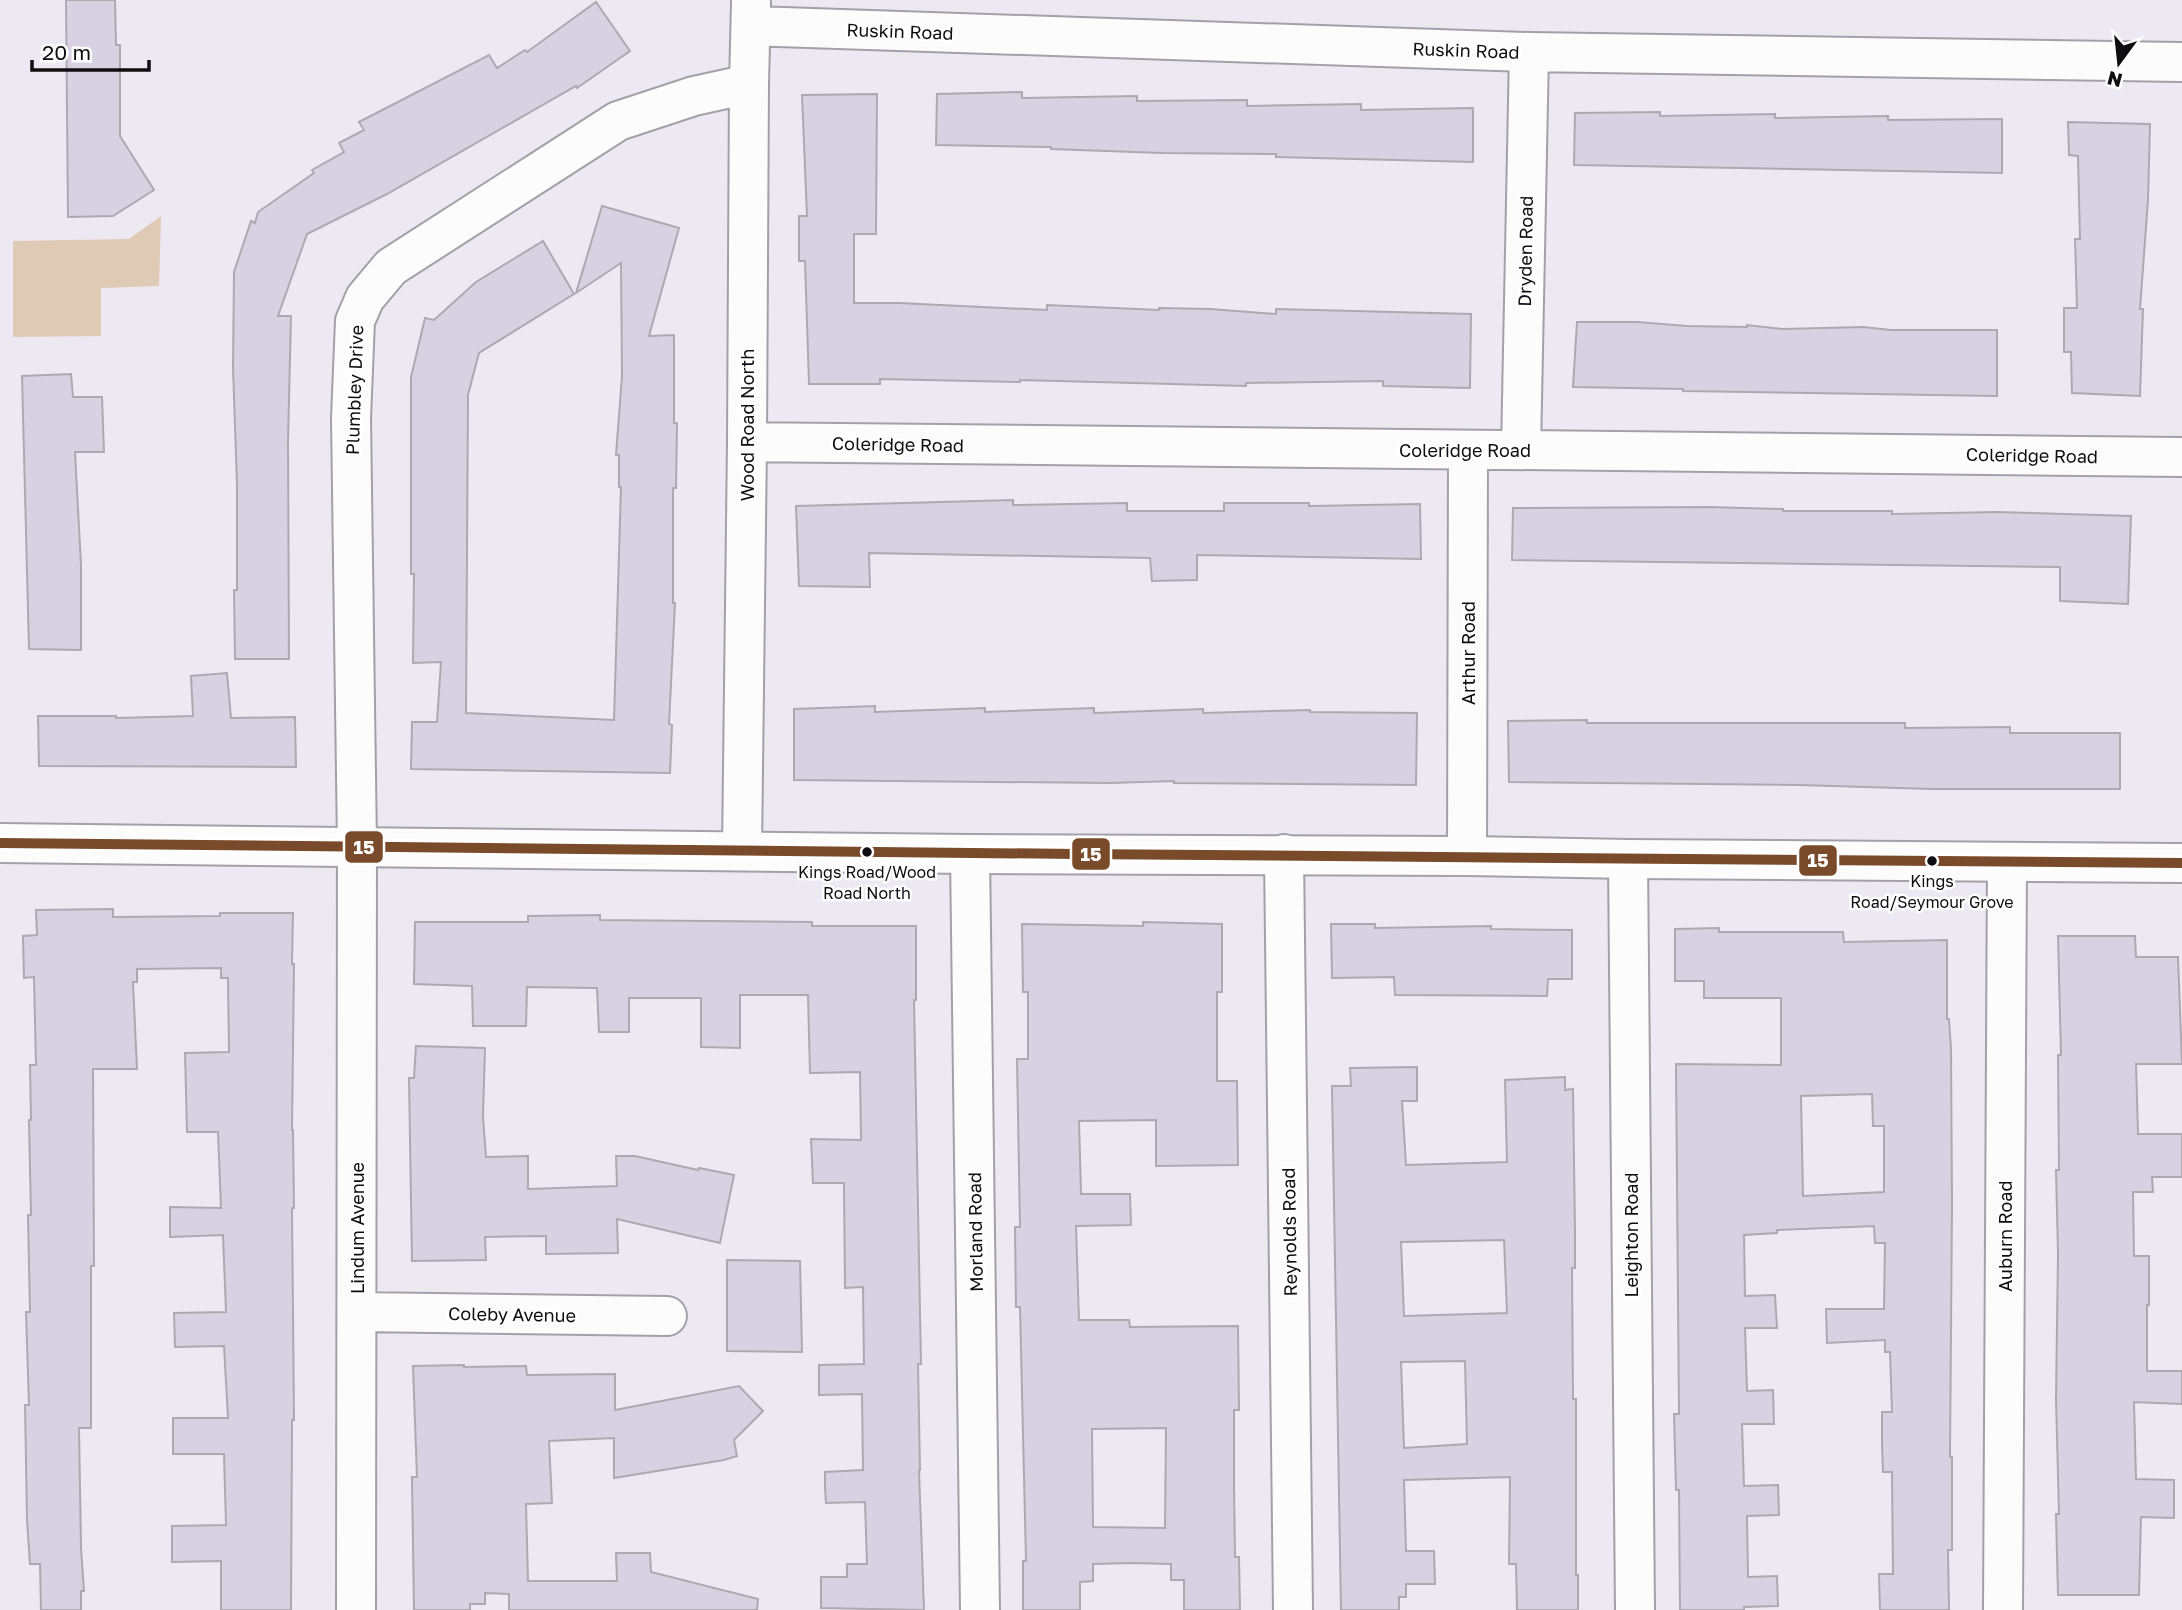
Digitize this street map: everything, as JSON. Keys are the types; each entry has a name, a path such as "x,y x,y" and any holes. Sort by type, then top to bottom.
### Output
{"street":[{"name":"Ruskin Road","path":"751,13 1529,52 2182,62"},
{"name":"Wood Road North","path":"742,850 748,84 751,13"},
{"name":"Dryden Road","path":"1521,450 1529,52"},
{"name":"Plumbley Drive","path":"356,846 351,418 355,321 365,298 391,267 618,121 694,96 748,84"},
{"name":"Coleridge Road","path":"747,442 2182,457"},
{"name":"Arthur Road","path":"1467,856 1468,450"},
{"path":"0,843 970,854 1284,854 2182,863"},
{"name":"Lindum Avenue","path":"356,846 356,1610"},
{"name":"Morland Road","path":"970,854 979,1610"},
{"name":"Reynolds Road","path":"1284,854 1293,1610"},
{"name":"Leighton Road","path":"1628,859 1634,1610"},
{"name":"Auburn Road","path":"2003,1610 2007,863"},
{"name":"Coleby Avenue","path":"357,1312 667,1316"}],"shaded area":[{"path":"161,216 159,286 101,288 101,336 13,337 13,241 129,239"}],"building":[{"path":"66,0 115,0 116,45 120,45 120,136 154,190 113,216 68,217"},
{"path":"596,2 630,51 577,88 576,86 387,194 307,234 278,316 291,316 288,441 289,659 235,659 237,484 233,368 234,272 251,221 255,223 258,212 314,173 312,170 344,152 339,143 364,130 359,122 489,55 497,68 525,50 527,52"},
{"path":"1022,92 1022,98 1137,96 1137,101 1247,100 1247,106 1361,104 1361,110 1473,108 1473,162 936,145 937,94"},
{"path":"877,94 876,234 854,234 854,303 1047,310 1047,305 1159,310 1210,309 1276,314 1276,309 1471,314 1470,388 1383,386 1383,381 1246,383 1246,386 880,379 880,384 809,384 805,261 799,261 799,216 807,216 802,95"},
{"path":"1660,112 1660,116 1775,114 1775,118 1888,116 1888,120 2002,119 2002,173 1574,165 1575,113"},
{"path":"2068,122 2150,124 2148,200 2140,309 2143,309 2140,396 2072,393 2071,352 2064,352 2064,308 2077,308 2075,239 2080,239 2078,156 2069,155"},
{"path":"602,206 679,228 649,336 674,335 674,423 677,423 676,488 673,488 675,603 669,724 672,725 670,773 411,769 412,722 437,722 441,662 413,663 411,377 425,318 434,320 476,282 543,241 574,294 479,353 468,395 466,713 614,720 621,487 619,455 616,455 622,376 621,263 576,293"},
{"path":"1577,322 1747,325 1783,329 1863,327 1891,330 1997,330 1997,396 1573,387"},
{"path":"71,374 73,397 102,397 104,452 75,452 81,565 81,650 29,649 22,376"},
{"path":"1013,500 1013,505 1127,503 1127,511 1224,511 1224,503 1309,503 1309,506 1420,504 1421,559 1197,555 1197,580 1152,581 1150,558 869,553 870,587 799,586 796,506"},
{"path":"1709,507 1783,511 1892,511 1892,514 1997,512 2131,516 2128,604 2060,601 2060,567 1512,560 1513,508"},
{"path":"227,673 231,718 295,717 296,767 39,766 38,716 193,716 191,676"},
{"path":"875,706 875,712 1094,708 1094,713 1203,709 1203,713 1310,710 1417,713 1416,785 794,780 794,709"},
{"path":"1587,720 1587,723 1905,723 1905,728 2010,727 2010,733 2120,733 2120,789 1932,789 1509,782 1508,721"},
{"path":"113,909 113,917 293,913 294,1420 291,1610 221,1610 221,1561 172,1562 172,1526 226,1525 224,1454 173,1454 173,1418 228,1418 224,1346 175,1347 174,1313 226,1312 223,1235 170,1237 170,1207 221,1208 218,1132 187,1132 185,1053 229,1052 228,978 221,978 221,968 137,969 137,982 133,982 137,1069 93,1069 91,1428 79,1428 84,1591 81,1591 81,1610 41,1610 40,1564 30,1564 27,1520 25,1405 29,1405 26,1312 30,1312 30,1065 36,1065 34,977 24,978 23,936 37,935 36,910"},
{"path":"600,915 600,920 916,926 914,1000 921,1364 918,1364 919,1470 924,1610 821,1608 821,1577 847,1577 847,1564 867,1564 865,1502 826,1503 825,1487 825,1472 863,1470 862,1394 819,1395 819,1365 864,1364 863,1287 845,1288 844,1183 813,1183 811,1139 861,1140 860,1072 810,1073 808,995 740,995 740,1048 701,1047 701,998 629,998 629,1032 599,1032 597,988 527,987 526,1026 473,1026 472,986 414,984 415,922 528,922 528,916"},
{"path":"1143,922 1222,924 1222,992 1217,992 1217,1081 1237,1081 1238,1165 1156,1166 1156,1120 1079,1121 1081,1194 1130,1194 1131,1225 1076,1226 1079,1320 1129,1320 1130,1327 1238,1326 1239,1410 1234,1410 1234,1484 1235,1557 1239,1557 1240,1610 1184,1610 1184,1580 1171,1580 1171,1564 1132,1563 1093,1564 1093,1581 1080,1582 1080,1610 1023,1610 1023,1561 1026,1561 1020,1307 1016,1307 1015,1227 1020,1227 1017,1059 1028,1059 1028,992 1023,992 1022,924 1143,926","holes":["1166,1428 1165,1528 1093,1527 1092,1429"]},
{"path":"1331,924 1375,924 1375,928 1491,926 1491,929 1572,930 1572,979 1548,979 1547,996 1395,995 1394,977 1332,978"},
{"path":"1719,928 1719,932 1843,932 1844,942 1947,940 1952,1204 1952,1550 1948,1550 1949,1610 1880,1610 1879,1574 1893,1574 1892,1472 1883,1472 1882,1444 1882,1412 1892,1412 1890,1352 1885,1352 1885,1340 1827,1343 1826,1309 1884,1309 1885,1243 1875,1243 1874,1226 1777,1230 1777,1233 1744,1235 1745,1296 1775,1295 1777,1328 1745,1328 1747,1391 1773,1390 1774,1424 1742,1424 1744,1486 1778,1485 1779,1515 1747,1516 1748,1577 1777,1576 1778,1606 1744,1607 1744,1610 1680,1610 1679,1490 1676,1490 1674,1414 1679,1414 1676,1064 1781,1065 1781,998 1704,998 1704,981 1675,981 1675,929","holes":["1872,1094 1873,1126 1884,1126 1884,1192 1803,1196 1801,1096"]},
{"path":"2058,936 2135,936 2136,957 2178,957 2182,1064 2136,1064 2138,1134 2182,1134 2182,1177 2152,1177 2153,1192 2133,1192 2134,1256 2149,1256 2147,1371 2182,1371 2182,1404 2134,1402 2136,1479 2174,1480 2174,1518 2141,1517 2139,1595 2058,1595 2056,1170 2059,1170 2058,1055 2061,1055"},
{"path":"416,1046 485,1048 483,1116 486,1157 528,1156 528,1189 617,1186 616,1156 635,1156 734,1175 720,1243 617,1219 618,1253 546,1254 546,1236 485,1237 486,1260 412,1261 409,1078 414,1078"},
{"path":"1417,1067 1417,1101 1402,1101 1406,1165 1507,1162 1505,1080 1565,1077 1565,1090 1573,1089 1573,1399 1576,1399 1578,1610 1517,1610 1516,1564 1509,1564 1510,1477 1404,1480 1406,1551 1434,1551 1435,1584 1406,1584 1406,1597 1399,1597 1399,1610 1341,1610 1332,1086 1351,1086 1350,1068","holes":["1504,1240 1507,1313 1404,1316 1401,1242","1465,1361 1467,1444 1404,1448 1401,1362"]},
{"path":"727,1260 800,1261 802,1352 727,1351"},
{"path":"413,1366 526,1366 527,1375 615,1374 615,1410 739,1386 763,1411 734,1440 737,1456 724,1460 614,1478 614,1438 549,1441 552,1503 526,1504 528,1581 617,1581 616,1553 650,1553 651,1572 758,1599 757,1610 509,1610 509,1594 485,1593 485,1604 470,1604 470,1610 414,1610 412,1477 417,1477"}],"transit line":[{"name":"15","path":"0,843 2182,863"}],"place":[{"name":"Kings Road/Wood Road North","path":"867,852"},
{"name":"Kings Road/Seymour Grove","path":"1932,861"}]}
